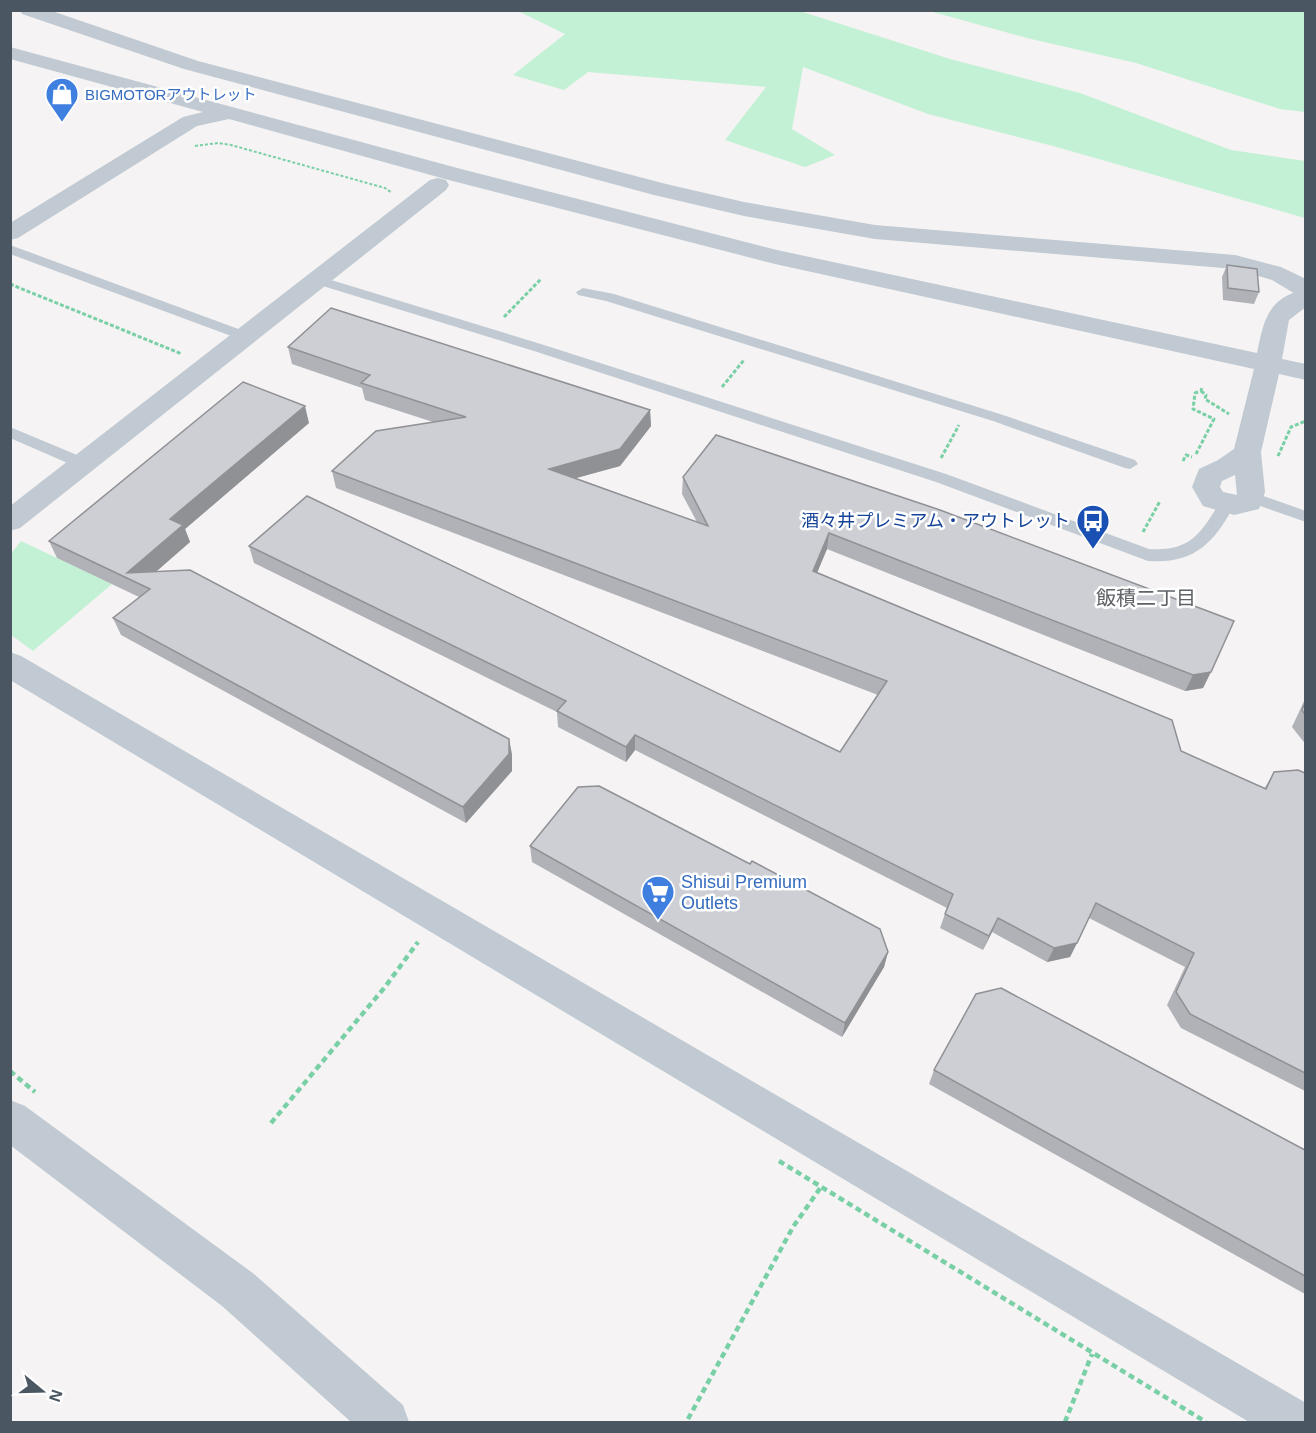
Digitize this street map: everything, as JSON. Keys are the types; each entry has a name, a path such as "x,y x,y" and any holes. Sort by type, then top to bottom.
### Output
{"street":[{"path":"29,10 191,64 651,187 744,209 875,232 1235,262 1265,268 1280,274 1305,290"},
{"path":"10,53 453,174 775,257 1265,373 1305,392"},
{"path":"10,72 190,121 772,271 1265,373 1305,372"},
{"path":"162,96 184,108 190,121"},
{"path":"10,233 190,121 230,113"},
{"path":"10,521 438,185"},
{"path":"1247,453 1228,467 1209,476 1206,481 1208,493 1213,499 1239,500 1252,491 1246,472 1247,453 1276,320 1281,312 1305,296"},
{"path":"10,664 1293,1422"},
{"path":"10,1120 238,1290 379,1420"}],"lane":[{"path":"10,249 247,336"},
{"path":"318,280 539,348 941,478 1148,555 1172,555 1193,548 1239,500 1305,517"},
{"path":"583,292 609,297 968,408 1130,464"},
{"path":"10,432 84,464"}],"path":[{"path":"193,147 218,143 231,145 386,188 391,190 393,195"},
{"path":"498,324 541,279"},
{"path":"10,284 167,346 186,356"},
{"path":"717,394 757,343"},
{"path":"1201,392 1202,387"},
{"path":"1194,458 1214,419 1193,409 1195,393 1201,392 1206,395 1205,399 1231,415"},
{"path":"938,465 968,408"},
{"path":"1273,466 1291,427 1305,421"},
{"path":"1183,461 1186,455 1202,459"},
{"path":"272,1123 385,987 419,941"},
{"path":"688,1419 793,1227 820,1187"},
{"path":"1065,1422 1092,1354"}],"green space":[{"path":"518,11 800,11 950,59 1080,93 1231,150 1305,161 1305,218 1053,146 928,114 803,67 792,129 835,155 805,167 725,140 766,87 588,72 564,90 513,75 565,34"},
{"path":"929,11 1305,11 1305,112 1280,109 1136,63 1031,39"},
{"path":"21,541 112,584 33,651 11,635 10,555"}],"building":[{"path":"1227,265 1257,269 1259,292 1228,288"},
{"path":"331,308 650,410 620,449 549,469 708,526 683,477 716,435 940,510 1234,621 1211,672 1193,675 829,533 813,571 1172,720 1181,751 1266,789 1274,772 1298,770 1305,773 1305,1073 1190,1014 1176,992 1194,953 1096,903 1077,943 1054,948 998,918 989,936 945,914 953,894 635,735 626,747 557,711 566,701 249,546 307,496 840,752 887,681 332,471 376,431 466,417 361,383 370,375 288,347"},
{"path":"243,382 305,406 170,519 183,525 127,573 190,570 509,739 509,754 463,807 113,618 150,589 49,541"},
{"path":"599,786 750,864 752,861 880,929 888,952 845,1023 530,846 578,787"},
{"path":"1001,988 1305,1150 1305,1276 934,1070 976,994"}],"place":[{"name":"BIGMOTORアウトレット","path":"62,123"},
{"name":"酒々井プレミアム・アウトレット","path":"1093,550"},
{"name":"Shisui Premium Outlets","path":"658,921"}],"district":[{"name":"飯積二丁目","path":"1146,598"}]}
